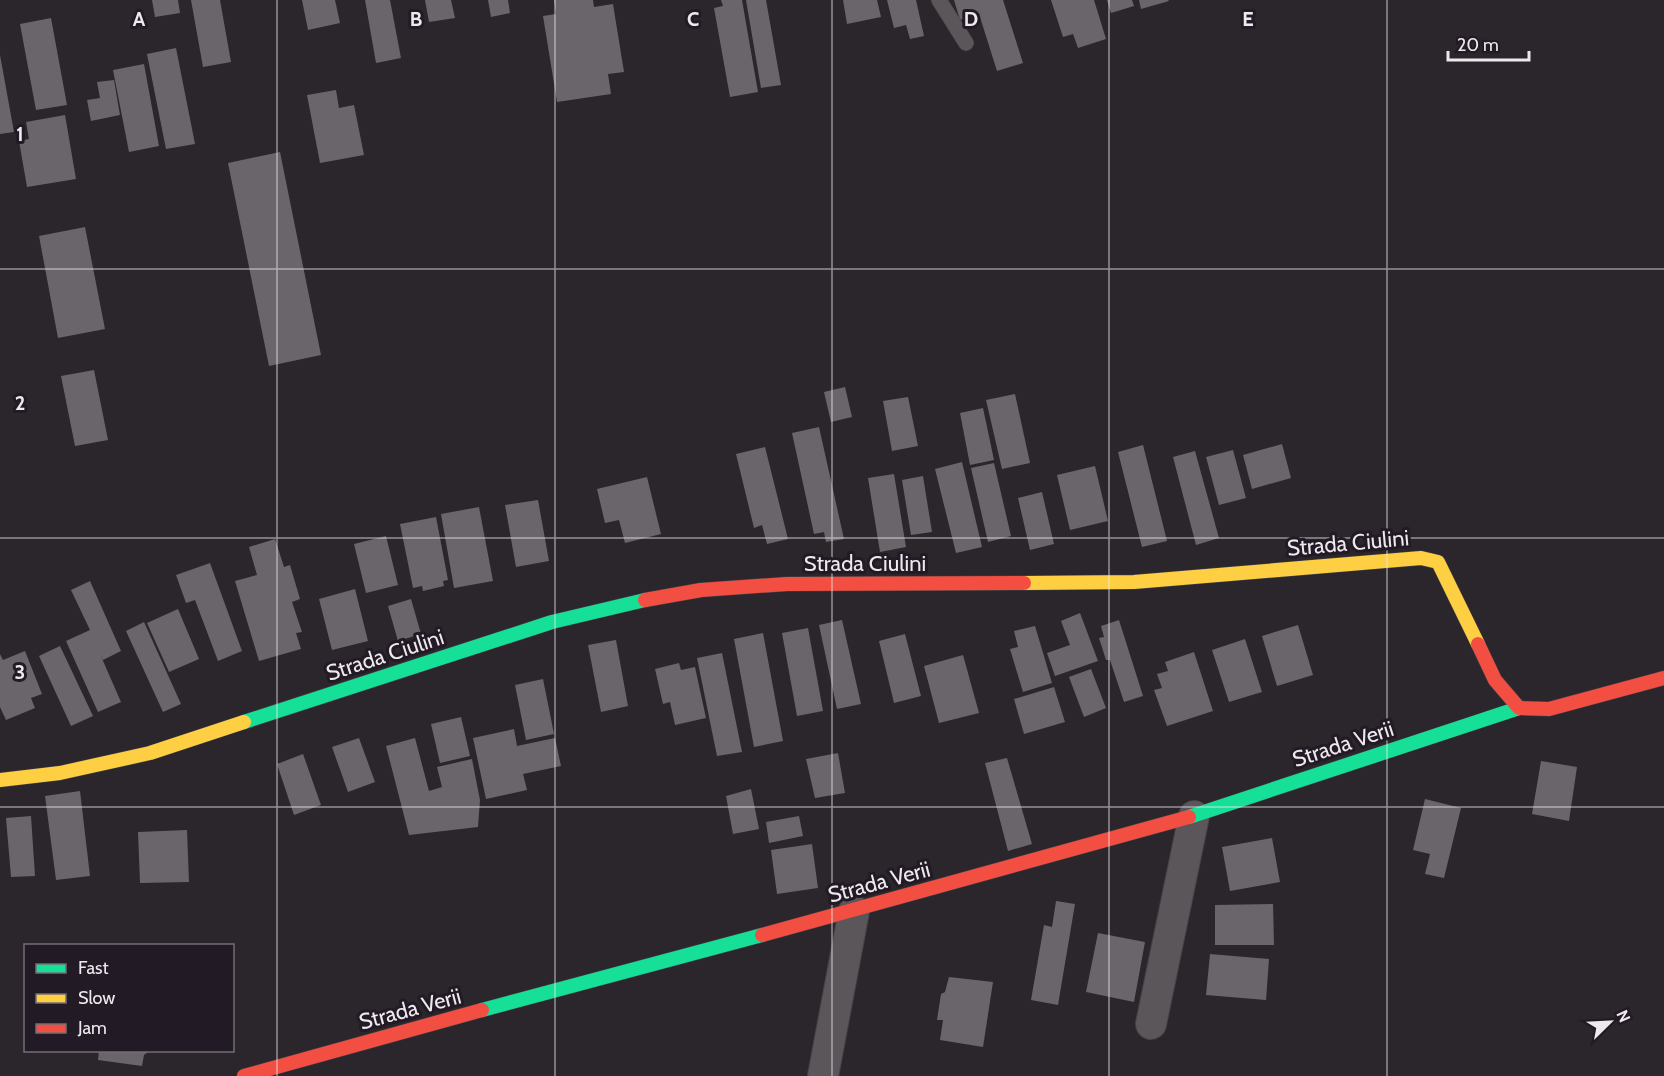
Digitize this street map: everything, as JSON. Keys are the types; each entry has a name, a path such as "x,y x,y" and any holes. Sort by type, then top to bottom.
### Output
{"street":[{"name":"Strada Ciulini","path":"0,780 60,773 150,753 552,622 632,602 701,590 787,584 1134,582 1421,558 1438,562 1495,680 1519,708"},
{"path":"1519,708 1549,709 1664,678"},
{"name":"Strada Verii","path":"244,1076 635,968 854,911 1194,816 1519,708"},
{"path":"1151,1024 1194,816"},
{"path":"823,1076 854,911"}],"lane":[{"path":"939,0 966,43"}],"building":[{"path":"152,0 178,0 180,13 155,17"},
{"path":"191,0 220,0 231,62 203,67"},
{"path":"302,0 335,0 340,23 308,30"},
{"path":"365,0 390,0 401,58 376,63"},
{"path":"425,0 451,0 455,18 429,22"},
{"path":"488,0 508,0 510,13 491,17"},
{"path":"554,0 593,0 594,7 613,4 624,72 608,74 611,94 557,102 543,16 556,14"},
{"path":"721,0 742,0 758,92 730,97 714,8 723,6"},
{"path":"746,0 766,0 781,85 761,88"},
{"path":"843,0 877,0 881,17 847,24"},
{"path":"887,0 916,0 924,36 910,39 906,25 894,28"},
{"path":"954,0 1003,0 1023,63 997,71 979,14 960,20"},
{"path":"1051,0 1094,0 1106,39 1078,48 1073,34 1063,37"},
{"path":"1107,0 1132,0 1134,6 1111,13"},
{"path":"1139,0 1168,0 1169,1 1141,9"},
{"path":"51,18 67,105 36,110 20,24"},
{"path":"176,48 195,144 166,149 147,54"},
{"path":"0,55 14,132 0,134"},
{"path":"144,64 159,146 129,152 113,70"},
{"path":"114,80 120,115 91,121 87,100 100,98 97,82"},
{"path":"336,90 339,108 354,105 364,155 320,163 307,95"},
{"path":"65,115 76,179 27,187 19,141 29,139 26,122"},
{"path":"280,152 321,355 269,366 228,163"},
{"path":"85,227 105,329 58,338 39,236"},
{"path":"94,370 108,440 75,446 61,376"},
{"path":"845,387 852,417 831,422 824,392"},
{"path":"1015,394 1030,463 1002,469 986,400"},
{"path":"908,397 918,446 892,451 883,401"},
{"path":"983,408 994,460 970,465 960,413"},
{"path":"819,427 844,539 826,542 824,532 814,534 792,433"},
{"path":"1282,444 1291,478 1252,489 1243,455"},
{"path":"1143,445 1167,541 1142,547 1118,452"},
{"path":"765,447 788,539 767,544 762,525 754,528 736,454"},
{"path":"1233,450 1246,498 1219,505 1206,457"},
{"path":"1195,451 1219,538 1196,545 1173,457"},
{"path":"962,462 982,547 956,553 935,469"},
{"path":"994,463 1011,536 988,542 971,468"},
{"path":"1095,466 1108,521 1070,530 1057,475"},
{"path":"894,474 906,547 880,552 868,478"},
{"path":"923,476 932,532 911,535 902,480"},
{"path":"647,477 661,534 625,543 619,520 605,523 597,489"},
{"path":"1042,492 1054,544 1030,550 1018,498"},
{"path":"538,500 549,561 516,567 505,505"},
{"path":"479,507 493,581 454,588 441,514"},
{"path":"436,517 448,580 443,581 444,586 423,591 422,586 413,588 400,524"},
{"path":"386,536 398,585 366,593 354,544"},
{"path":"275,539 284,567 290,565 300,599 292,602 302,632 296,633 301,649 259,661 235,581 257,575 249,547"},
{"path":"210,563 242,651 218,661 195,600 186,603 176,575"},
{"path":"90,581 121,651 103,660 100,654 121,702 98,712 66,641 90,630 71,590"},
{"path":"355,589 368,641 332,650 319,599"},
{"path":"411,599 421,634 398,641 388,606"},
{"path":"178,609 199,659 169,672 147,623"},
{"path":"1080,613 1098,661 1055,676 1047,653 1070,645 1061,621"},
{"path":"842,620 861,704 837,709 819,625"},
{"path":"1119,620 1143,696 1124,702 1110,660 1106,660 1099,638 1104,637 1101,626"},
{"path":"144,622 181,704 163,712 126,631"},
{"path":"1298,625 1313,675 1277,686 1262,636"},
{"path":"1035,626 1052,683 1023,692 1010,649 1018,647 1014,631"},
{"path":"808,628 823,711 797,716 782,633"},
{"path":"763,633 783,741 754,747 734,639"},
{"path":"905,634 921,696 894,703 879,641"},
{"path":"1245,639 1262,692 1229,702 1212,650"},
{"path":"616,640 628,706 601,712 588,645"},
{"path":"60,646 93,716 71,726 39,656"},
{"path":"25,651 42,694 31,698 35,708 6,720 0,707 0,654 3,660"},
{"path":"1194,652 1213,711 1167,726 1154,690 1162,688 1157,674 1168,671 1165,662"},
{"path":"722,653 742,752 717,756 697,658"},
{"path":"963,655 979,713 939,723 924,666"},
{"path":"679,663 681,670 695,667 706,718 675,725 670,702 663,704 655,669"},
{"path":"1091,669 1106,708 1084,717 1069,677"},
{"path":"543,679 554,734 526,740 515,685"},
{"path":"1054,687 1065,722 1024,734 1014,699"},
{"path":"461,717 470,756 440,763 431,724"},
{"path":"514,729 517,746 555,738 561,766 523,774 527,790 486,799 473,738"},
{"path":"359,738 375,782 348,792 332,747"},
{"path":"415,738 429,791 442,787 437,767 472,759 480,800 478,827 409,835 386,746"},
{"path":"838,753 845,793 815,798 806,759"},
{"path":"303,754 321,805 294,815 277,764"},
{"path":"1007,758 1032,844 1008,851 985,763"},
{"path":"1541,761 1577,767 1569,821 1532,814"},
{"path":"751,789 759,829 733,834 726,796"},
{"path":"80,791 90,876 56,880 45,796"},
{"path":"1425,799 1461,808 1444,878 1425,874 1430,854 1413,850"},
{"path":"31,816 35,876 11,877 6,818"},
{"path":"799,816 803,836 769,843 766,822"},
{"path":"187,830 189,882 140,883 138,832"},
{"path":"1272,838 1280,882 1230,891 1222,847"},
{"path":"812,844 818,888 777,894 771,850"},
{"path":"1056,901 1075,904 1058,1005 1031,1000 1044,925 1052,927"},
{"path":"1273,904 1274,945 1215,945 1215,905"},
{"path":"1098,933 1145,942 1134,1002 1086,992"},
{"path":"1210,954 1269,959 1266,1000 1206,995"},
{"path":"949,977 993,982 983,1047 940,1040 943,1020 937,1020 941,994 945,992"},
{"path":"99,1052 148,1052 144,1055 142,1066 98,1060"}],"traffic: fast":[{"path":"244,722 552,622 645,600"},
{"path":"1189,817 1519,708"},
{"path":"482,1010 762,935"}],"traffic: slow":[{"path":"1024,583 1134,582 1421,558 1438,562 1478,644"},
{"path":"0,780 60,773 150,753 244,722"}],"traffic: jam":[{"path":"645,600 701,590 787,584 1024,583"},
{"path":"1478,644 1495,680 1519,708 1549,709 1664,678"},
{"path":"762,935 1189,817"},
{"path":"244,1076 482,1010"}]}
